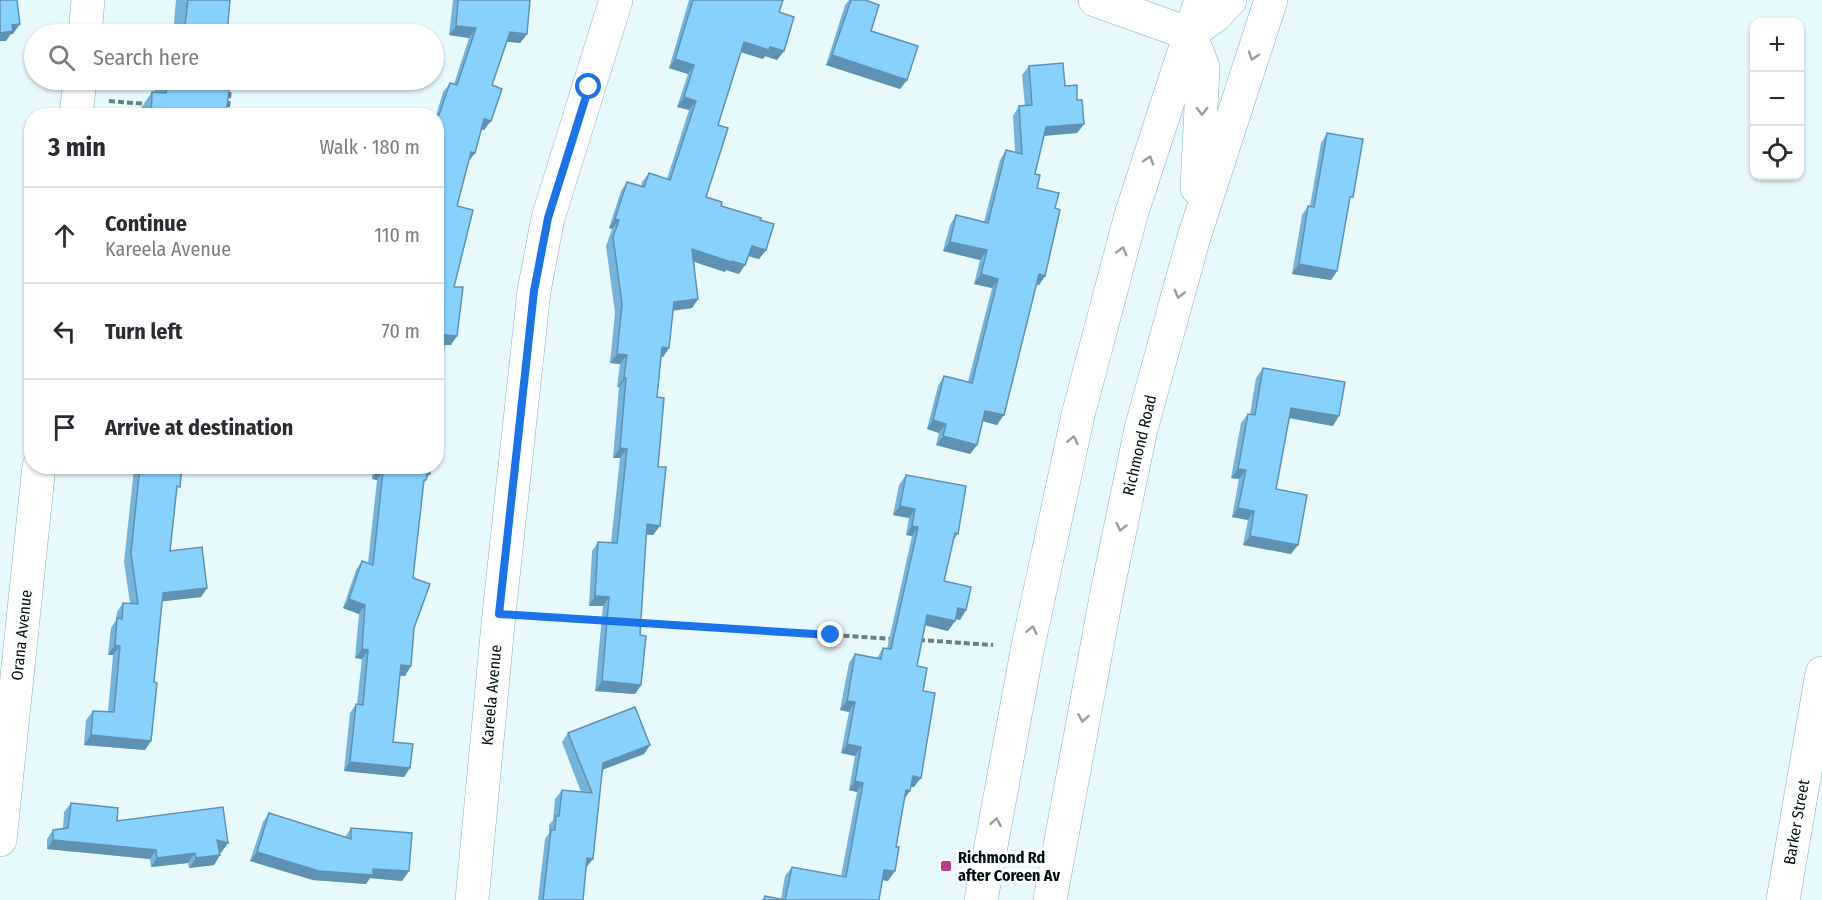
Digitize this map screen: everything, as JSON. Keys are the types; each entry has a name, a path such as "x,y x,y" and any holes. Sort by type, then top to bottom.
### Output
{"main road":[{"path":"85,24 88,0"},
{"name":"Kareela Avenue","path":"472,900 499,614 540,250 616,0"},
{"path":"1095,0 1190,34 1203,67 1202,123 1194,237"},
{"path":"981,900 1027,651 1078,415 1131,215 1201,0"},
{"path":"1190,34 1216,15 1230,0"},
{"name":"Richmond Road","path":"1050,900 1107,592 1142,429 1194,237 1271,0"},
{"path":"77,108 79,90"},
{"name":"Orana Avenue","path":"0,840 38,474"},
{"name":"Barker Street","path":"1783,900 1822,673"}],"path":[{"path":"228,108 230,90"},
{"path":"106,100 154,105"},
{"path":"499,614 612,621"},
{"path":"636,622 898,639"},
{"path":"910,640 993,645"}],"building":[{"path":"0,0 17,0 20,24 12,25 13,31 0,33"},
{"path":"188,0 230,0 228,24 185,24"},
{"path":"458,0 530,0 527,34 510,32 492,85 502,89 491,121 484,119 475,153 471,152 457,206 473,210 454,287 463,287 457,336 445,335 444,344 444,108 441,108 450,83 457,85 476,28 456,26"},
{"path":"693,0 783,0 779,12 794,17 784,51 770,47 769,50 744,42 718,125 728,128 706,197 722,202 721,206 774,224 766,250 752,246 745,265 692,249 698,299 674,302 669,348 662,347 657,397 664,398 658,467 666,467 660,526 647,524 640,635 646,636 641,685 602,681 609,597 595,596 598,542 617,543 627,449 620,448 627,355 617,354 622,304 613,237 619,220 615,219 627,182 644,187 649,173 670,180 696,101 684,97 694,65 675,59"},
{"path":"851,0 865,0 879,5 871,31 918,46 907,80 832,55"},
{"path":"1063,63 1065,86 1077,85 1077,100 1082,100 1084,124 1046,127 1035,174 1040,175 1037,188 1059,193 1055,208 1060,210 1045,276 1039,274 1004,415 985,411 977,445 943,436 946,424 933,420 944,376 972,383 998,279 981,274 987,250 950,242 956,215 988,223 1006,150 1022,154 1019,106 1032,105 1029,66"},
{"path":"166,90 229,90 227,108 151,108 152,92 166,93"},
{"path":"1327,133 1363,139 1337,271 1299,264 1308,206 1314,207"},
{"path":"1263,368 1345,382 1339,416 1291,408 1276,489 1307,495 1298,545 1250,536 1254,511 1238,508 1246,470 1238,469 1248,414 1255,415"},
{"path":"139,474 181,474 180,487 177,486 170,551 202,547 207,588 163,593 151,741 91,735 93,711 114,712 120,646 115,645 117,618 122,619 123,603 138,604 131,553"},
{"path":"383,474 427,474 424,480 413,578 430,584 414,628 411,666 401,665 393,742 413,744 410,768 350,762 356,704 363,705 368,650 362,649 365,605 349,599 362,561 373,565"},
{"path":"906,475 966,486 958,534 955,533 944,581 971,587 966,610 958,608 955,621 927,615 917,666 927,668 923,691 935,693 921,778 913,776 910,791 906,790 896,847 899,847 895,871 884,870 879,900 785,900 792,867 846,877 863,783 855,781 861,747 847,744 855,702 847,701 855,654 881,659 883,648 891,649 918,527 912,526 915,509 900,506"},
{"path":"635,707 650,745 603,763 593,859 587,858 583,900 543,900 551,830 555,830 556,816 559,816 562,790 592,793 568,733"},
{"path":"71,803 118,808 117,821 223,807 228,843 217,840 220,855 196,858 195,853 157,858 156,850 53,840 53,830 68,828"},
{"path":"269,813 351,839 351,828 412,833 409,871 373,869 373,875 319,871 257,852"},
{"path":"765,896 785,900 764,900"}],"place":[{"name":"Richmond Rd after Coreen Av","path":"946,866"}],"route":[{"path":"589,87 540,250 499,614 831,635"}]}
